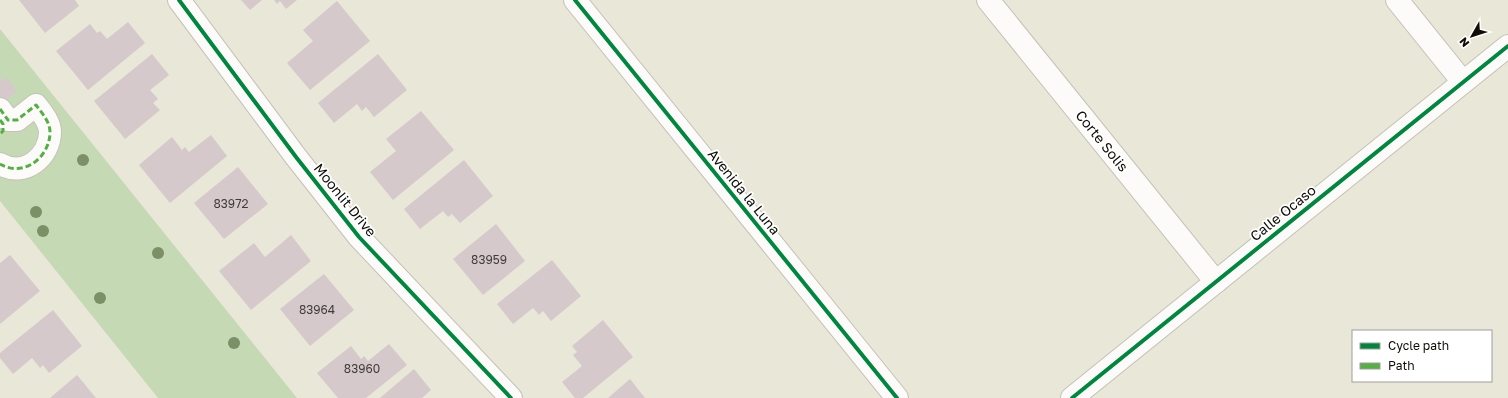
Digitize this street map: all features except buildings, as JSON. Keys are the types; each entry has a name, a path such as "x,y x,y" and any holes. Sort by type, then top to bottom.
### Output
{"street":[{"name":"Moonlit Drive","path":"179,0 296,157 359,237 511,398"},
{"name":"Avenida la Luna","path":"575,0 897,398"},
{"name":"Corte Solis","path":"988,0 1216,282"},
{"path":"1397,0 1463,82"},
{"name":"Calle Ocaso","path":"1072,398 1508,46"},
{"path":"0,110 8,120 17,120 36,105 45,117 50,131 47,148 37,162 22,168 5,167 0,164"},
{"path":"0,120 3,124 3,131 0,134"}],"green space":[{"path":"0,29 297,398 158,398 0,201"}],"marked path":[{"path":"0,109 8,120 17,120 36,105 43,114 50,128 49,141 46,150 34,163 26,167 18,168 9,168 0,164"},
{"path":"0,120 3,124 3,131 0,134"}],"cycle path":[{"path":"179,0 296,157 359,237 511,398"},
{"path":"575,0 897,398"},
{"path":"1072,398 1508,46"}]}
